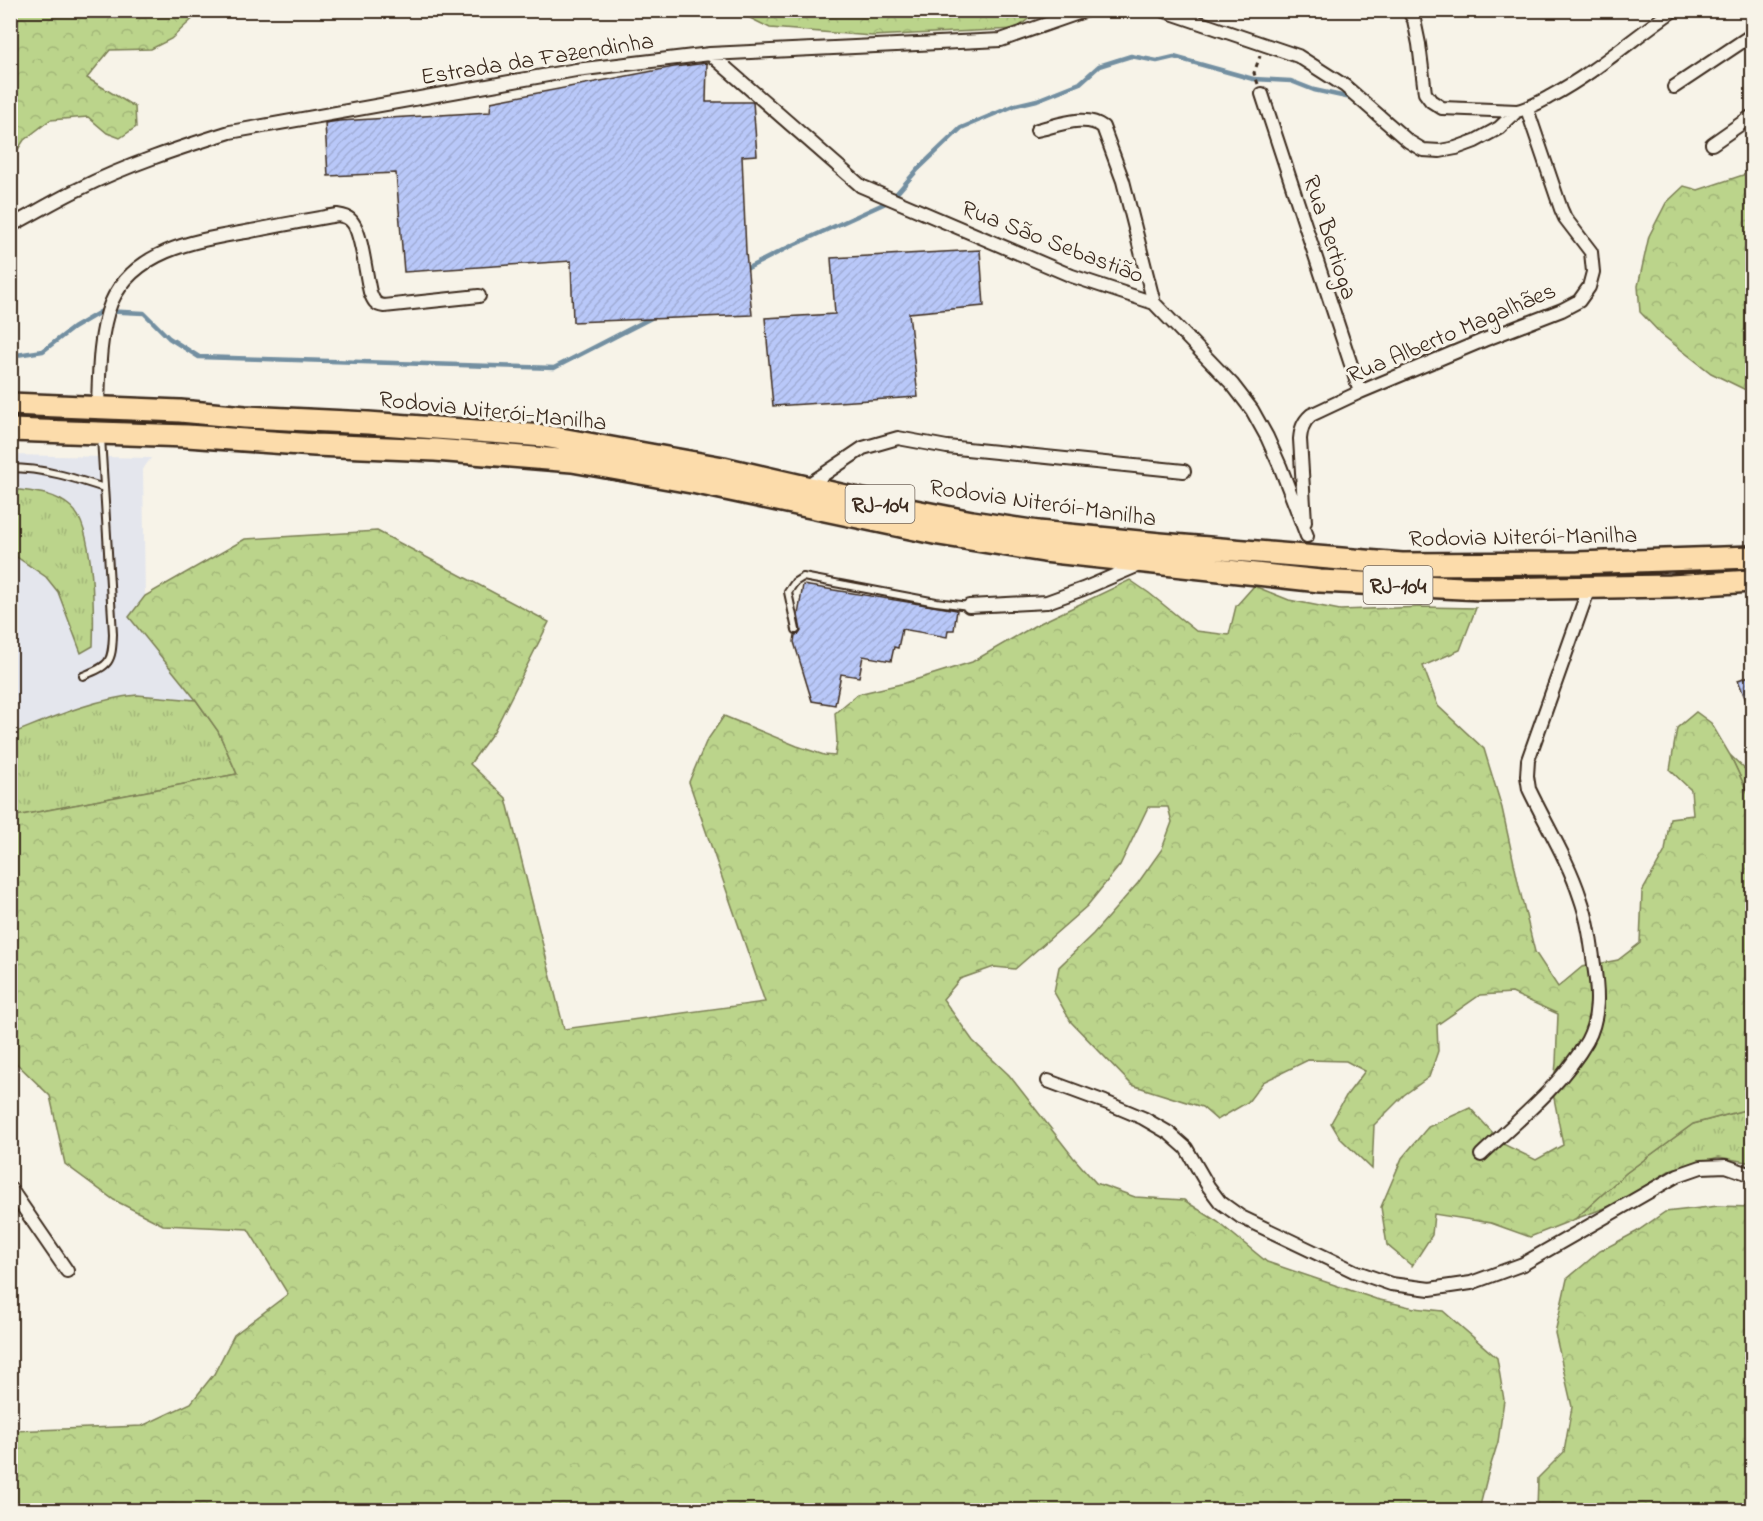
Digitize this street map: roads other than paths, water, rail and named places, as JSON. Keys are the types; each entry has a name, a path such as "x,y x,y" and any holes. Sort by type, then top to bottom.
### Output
{"highway":[{"name":"Rodovia Niterói-Manilha","path":"10,404 98,407 544,436 723,468 961,520 1038,532 1307,546 1402,564 1577,563 1752,557"},
{"name":"Rodovia Niterói-Manilha","path":"10,430 435,450 572,461 697,483 939,534 1044,551 1320,581 1482,589 1589,588 1752,581"}],"street":[{"name":"Estrada da Fazendinha","path":"10,226 80,188 136,164 230,132 576,70 710,54 1001,40 1087,10"},
{"path":"1162,10 1298,56 1365,102 1408,141 1423,150 1440,151 1475,141 1499,128 1522,110 1563,89 1607,61 1674,10"},
{"path":"1408,10 1414,20 1419,44 1425,93 1431,101 1442,108 1522,110"},
{"path":"1674,87 1752,35"},
{"name":"Rua São Sebastião","path":"710,54 861,186 1072,276 1154,303 1232,384 1252,410 1280,466 1307,546"},
{"name":"Rua Bertioga","path":"1262,94 1360,392"},
{"name":"Rua Alberto Magalhães","path":"1307,546 1301,467 1302,429 1305,421 1311,415 1484,340 1562,310 1579,300 1589,287 1593,272 1591,252 1565,218 1522,110"},
{"path":"1712,144 1752,116"},
{"path":"1036,130 1089,120 1098,122 1103,127 1123,181 1154,303"},
{"path":"98,407 101,346 111,304 120,287 132,273 156,256 190,242 337,215 347,217 354,224 359,235 370,292 378,305 479,296"},
{"path":"805,487 863,448 898,438 947,447 1185,471"},
{"path":"969,606 1047,602 1143,563"},
{"path":"1481,1155 1560,1077 1588,1039 1597,1017 1598,989 1590,938 1580,898 1568,868 1529,789 1527,776 1528,760 1589,588"},
{"path":"1048,1081 1143,1118 1169,1133 1186,1148 1220,1202 1241,1217 1354,1271 1391,1284 1430,1289 1471,1284 1523,1264 1678,1175 1701,1167 1726,1166 1752,1175"},
{"path":"10,1188 67,1271"}],"lane":[{"path":"83,676 103,668 112,654 101,433"},
{"path":"10,468 62,475 104,488"},
{"path":"796,630 788,592 795,582 803,577 969,606"}],"waterway":[{"path":"742,271 890,201 918,169 961,128 1016,105 1037,100 1080,83 1099,66 1131,56 1157,61 1174,57 1253,79 1291,81 1314,90 1351,98"},
{"path":"10,356 43,351 73,328 102,311 144,313 169,338 199,357 554,368 655,316"}]}
